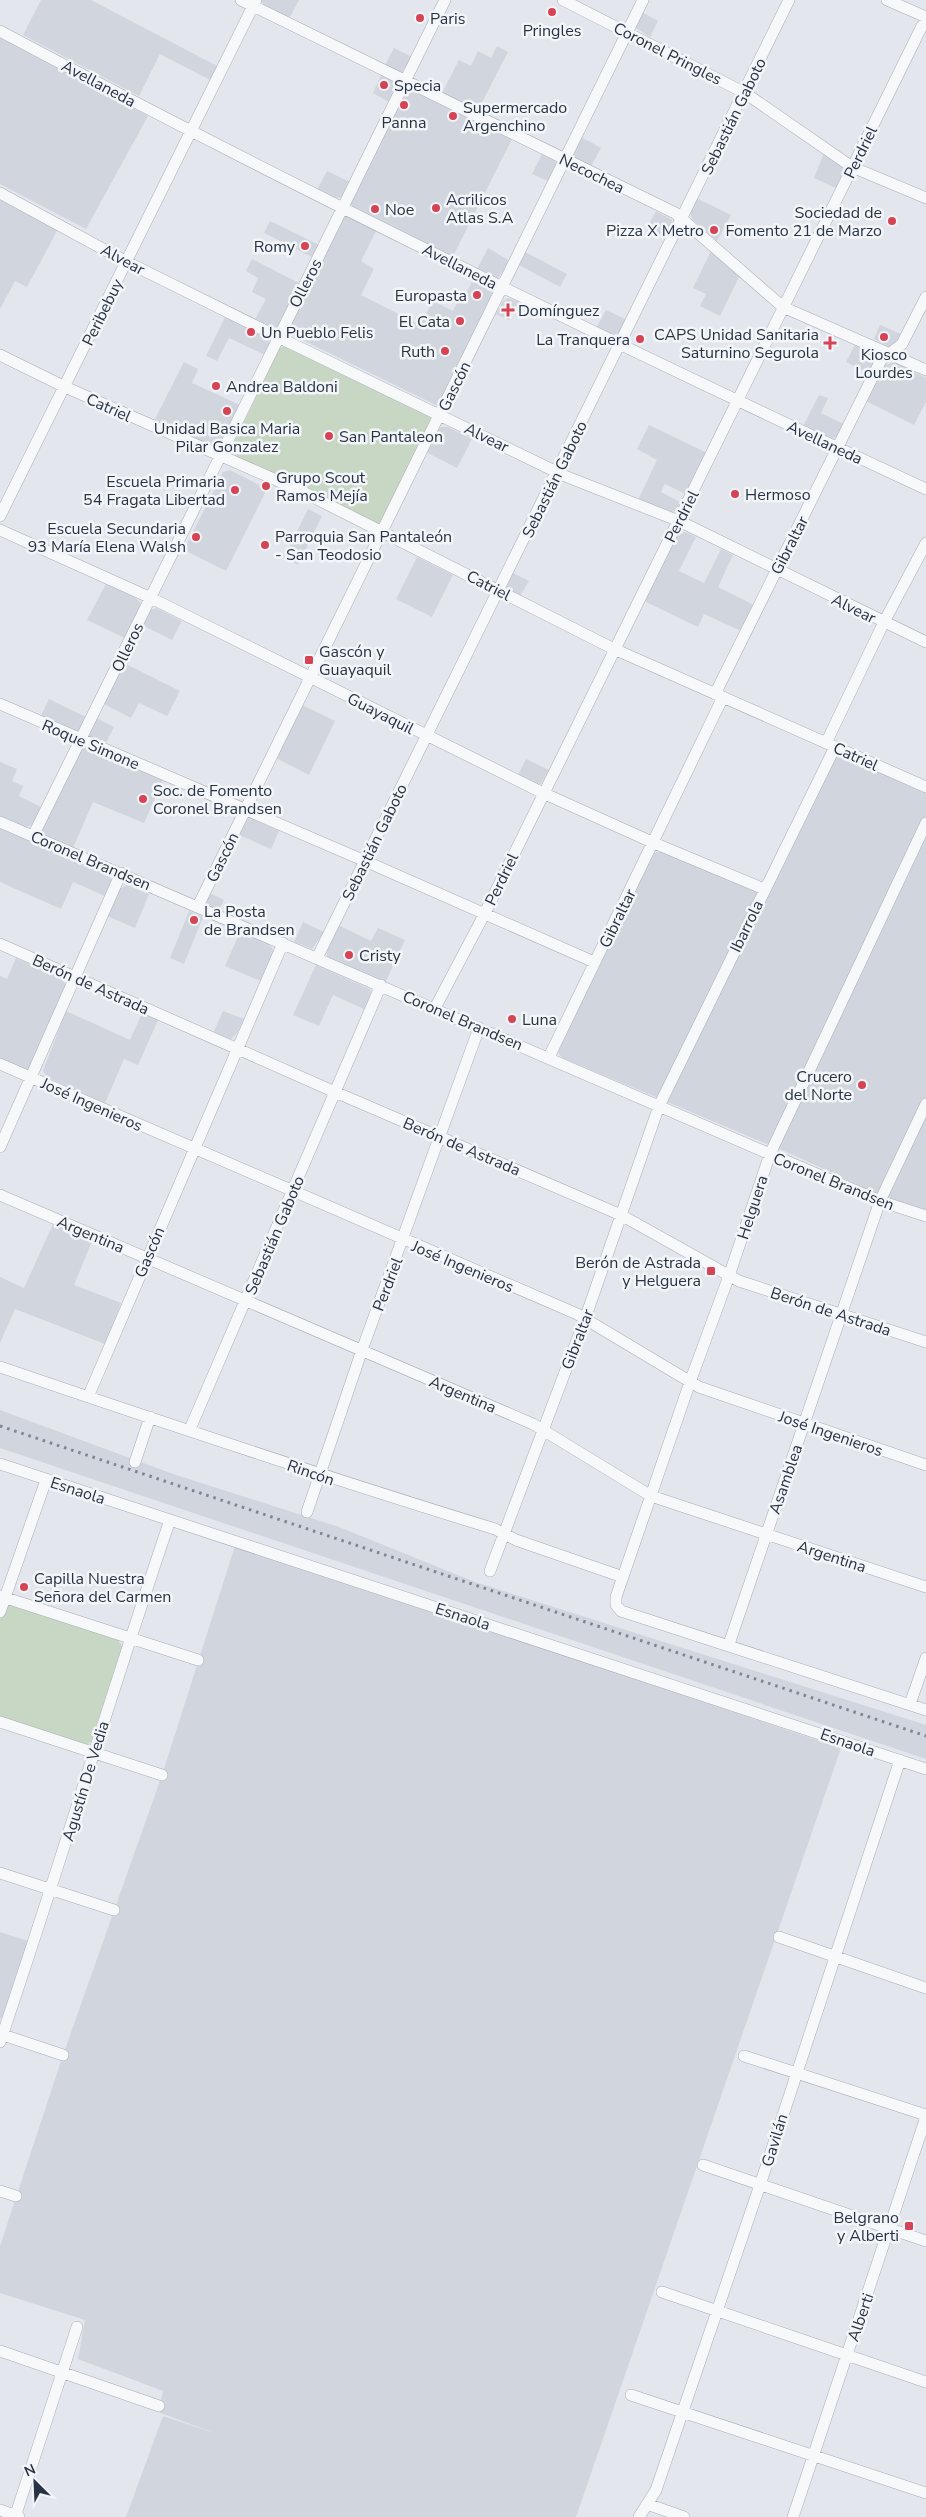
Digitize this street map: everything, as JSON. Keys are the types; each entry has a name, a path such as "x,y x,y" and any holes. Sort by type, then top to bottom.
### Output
{"street":[{"name":"Necochea","path":"241,0 254,3 404,81 682,218 783,307 926,370"},
{"name":"Olleros","path":"33,836 445,0"},
{"name":"Coronel Pringles","path":"563,0 745,93 852,167 926,198"},
{"name":"Gascón","path":"198,906 566,161 643,0"},
{"name":"Sebastián Gaboto","path":"318,958 426,735 745,93 789,0"},
{"path":"886,0 926,17"},
{"name":"Peribebuy","path":"0,516 66,387 254,3"},
{"name":"Perdriel","path":"435,1008 485,913 852,167 922,26 926,23"},
{"name":"Avellaneda","path":"0,31 190,132 502,288 738,402 926,489"},
{"name":"Alvear","path":"0,193 126,262 278,337 558,472 679,521 926,642"},
{"name":"Gibraltar","path":"549,1057 594,962 654,844 776,570 880,360 902,344 926,297"},
{"name":"Catriel","path":"0,355 382,532 614,649 926,787"},
{"name":"Guayaquil","path":"0,530 151,598 543,792 654,844 764,889"},
{"name":"Ibarrola","path":"659,1106 764,889 884,622 926,543"},
{"name":"Roque Simone","path":"0,704 485,913 594,962"},
{"name":"Coronel Brandsen","path":"0,822 880,1201 926,1216"},
{"name":"Helguera","path":"729,1644 621,1611 616,1605 616,1597 770,1154 926,823"},
{"path":"0,1147 32,1078 120,873"},
{"name":"Gascón","path":"88,1397 146,1258 283,943"},
{"name":"Berón de Astrada","path":"0,944 57,967 74,978 621,1215 729,1276 926,1342"},
{"name":"Sebastián Gaboto","path":"190,1430 381,985"},
{"name":"Perdriel","path":"307,1512 362,1350 404,1240 479,1028"},
{"name":"José Ingenieros","path":"0,1064 585,1319 690,1382 804,1424 926,1465"},
{"name":"Asamblea","path":"729,1644 880,1201 926,1104"},
{"name":"Gibraltar","path":"490,1570 585,1319 659,1106"},
{"name":"Argentina","path":"0,1195 542,1429 651,1496 926,1587"},
{"name":"Rincón","path":"0,1367 319,1475 505,1534 623,1576"},
{"path":"135,1462 150,1417"},
{"name":"Esnaola","path":"0,1464 926,1769"},
{"path":"0,1612 2,1597 46,1480"},
{"name":"Agustín De Vedia","path":"1,2037 51,1890 130,1638 170,1520"},
{"path":"2,1597 198,1660"},
{"path":"729,1644 926,1710"},
{"path":"910,1704 926,1658"},
{"path":"0,1722 162,1775"},
{"name":"Gavilán","path":"639,2517 656,2490 760,2186 795,2072 835,1958 900,1760"},
{"path":"0,1873 114,1910"},
{"path":"779,1937 926,1988"},
{"path":"1,2037 63,2055"},
{"path":"744,2056 926,2116"},
{"name":"Alberti","path":"793,2517 926,2116"},
{"path":"702,2165 926,2242"},
{"path":"0,2191 16,2196"},
{"path":"662,2292 926,2382"},
{"path":"0,2510 17,2517 77,2327"},
{"path":"0,2351 159,2406"},
{"path":"631,2395 926,2493"},
{"path":"647,2504 684,2517"}],"shaded area":[{"path":"41,0 91,0 219,67 212,81 160,54 139,96 23,35"},
{"path":"261,0 299,0 289,19 263,4"},
{"path":"642,12 658,21 650,37 635,27"},
{"path":"0,37 148,116 86,229 0,184"},
{"path":"497,46 508,52 478,110 442,93 459,60 471,66 478,51 491,58"},
{"path":"394,48 412,57 401,73 384,67"},
{"path":"381,75 394,81 396,85 389,102 373,93"},
{"path":"407,91 414,91 512,139 452,258 351,206 350,203"},
{"path":"581,137 601,148 590,168 572,157"},
{"path":"824,153 843,167 842,175 836,188 814,178"},
{"path":"542,154 553,159 557,164 550,182 532,174"},
{"path":"327,171 350,182 342,197 334,198 317,190"},
{"path":"0,198 58,229 27,287 15,281 0,309"},
{"path":"696,198 731,215 717,241 692,219 690,211"},
{"path":"656,211 672,220 673,225 667,238 647,228"},
{"path":"345,215 377,229 361,261 374,269 361,295 420,325 433,301 453,311 460,297 464,298 473,279 492,291 493,295 438,406 290,334 286,330"},
{"path":"270,221 319,245 312,257 264,233"},
{"path":"488,248 510,261 498,278 494,279 476,271"},
{"path":"712,249 740,275 720,316 700,306 706,294 693,288"},
{"path":"525,252 567,274 560,287 519,265"},
{"path":"252,259 299,283 281,326 275,329 254,321 266,299 252,292 258,278 246,271"},
{"path":"508,298 519,302 509,320 496,314 503,301"},
{"path":"606,310 627,320 618,333 612,335 596,328"},
{"path":"226,315 268,337 270,344 265,355 229,338 217,361 206,356"},
{"path":"880,325 903,335 900,343 889,347 874,339"},
{"path":"855,345 876,358 870,374 846,362"},
{"path":"184,362 198,369 192,383 240,405 221,445 214,447 154,421"},
{"path":"894,362 926,378 926,402 914,425 866,401 885,365"},
{"path":"819,395 828,398 821,413 844,424 838,436 832,439 803,426"},
{"path":"649,425 707,453 686,494 665,484 661,492 682,503 675,511 671,512 638,500 657,460 637,449"},
{"path":"441,427 448,427 472,439 457,468 426,452"},
{"path":"230,470 267,489 226,571 184,550 223,472"},
{"path":"308,509 322,516 298,565 284,558"},
{"path":"685,532 696,537 679,571 704,583 721,549 733,555 718,587 754,605 741,631 704,614 698,627 644,601 676,535"},
{"path":"417,557 453,575 432,617 396,599"},
{"path":"513,573 529,581 520,596 507,589 506,585"},
{"path":"106,584 134,597 140,602 141,606 125,638 87,620"},
{"path":"156,608 182,621 172,640 142,625 149,611"},
{"path":"124,663 180,691 167,716 139,703 131,718 104,704"},
{"path":"49,699 86,717 79,730 76,732 40,718"},
{"path":"302,705 335,721 309,775 276,758"},
{"path":"96,718 114,727 104,747 91,740 89,735"},
{"path":"85,747 163,780 144,823 93,802 73,848 45,836 41,830 82,748"},
{"path":"836,757 845,757 926,794 926,1212 890,1200 798,1157 563,1058 558,1053 558,1047 650,856 656,852 663,852 764,895"},
{"path":"526,759 549,770 540,785 517,777"},
{"path":"0,762 17,769 12,781 23,786 19,796 41,807 32,825 26,827 0,816"},
{"path":"251,818 279,831 271,849 237,834 245,820"},
{"path":"0,827 109,873 111,881 105,896 73,882 61,909 0,882"},
{"path":"126,885 149,894 135,928 107,916 120,889"},
{"path":"210,893 224,900 218,912 206,905"},
{"path":"189,911 203,917 184,964 170,958"},
{"path":"303,922 324,932 312,949 294,942"},
{"path":"338,925 371,941 378,928 405,940 385,983 330,960 327,956 327,949"},
{"path":"240,932 268,943 274,952 261,981 225,966"},
{"path":"16,958 60,978 65,983 65,989 36,1063 28,1069 19,1069 0,1061 0,976 7,979"},
{"path":"316,965 370,989 372,996 366,1010 333,995 319,1026 293,1015"},
{"path":"66,1011 130,1040 143,1011 159,1018 138,1065 124,1059 105,1103 47,1077 43,1071"},
{"path":"223,1011 244,1019 237,1033 231,1039 213,1033"},
{"path":"53,1224 92,1241 74,1285 121,1303 105,1344 15,1309 0,1343 0,1277 24,1288"},
{"path":"0,1410 173,1474 339,1527 475,1582 926,1725 926,1759 0,1448"},
{"path":"235,1546 841,1748 576,2517 126,2517 163,2416 217,2434 158,2412 163,2391 78,2359 85,2320 0,2293 0,2246 63,2055 162,1775"},
{"path":"0,1932 28,1941 3,2016 0,2019"}],"green space":[{"path":"286,345 429,416 431,419 380,524 375,525 233,454 231,449 280,348"},
{"path":"9,1602 117,1638 122,1646 91,1742 86,1745 0,1716 0,1611"}],"railway":[{"path":"0,1426 926,1736"}],"place":[{"name":"Pringles","path":"552,12"},
{"name":"Paris","path":"420,18"},
{"name":"Specia","path":"384,85"},
{"name":"Panna","path":"404,105"},
{"name":"Supermercado Argenchino","path":"453,116"},
{"name":"Acrilicos Atlas S.A","path":"436,208"},
{"name":"Noe","path":"375,209"},
{"name":"Sociedad de Fomento 21 de Marzo","path":"892,221"},
{"name":"Pizza X Metro","path":"714,230"},
{"name":"Romy","path":"305,246"},
{"name":"Europasta","path":"477,295"},
{"name":"Domínguez","path":"508,310"},
{"name":"El Cata","path":"460,321"},
{"name":"Un Pueblo Felis","path":"251,332"},
{"name":"Kiosco Lourdes","path":"884,337"},
{"name":"La Tranquera","path":"640,339"},
{"name":"CAPS Unidad Sanitaria Saturnino Segurola","path":"830,343"},
{"name":"Ruth","path":"445,351"},
{"name":"Andrea Baldoni","path":"216,386"},
{"name":"Unidad Basica Maria Pilar Gonzalez","path":"227,411"},
{"name":"San Pantaleon","path":"329,436"},
{"name":"Grupo Scout Ramos Mejía","path":"266,486"},
{"name":"Escuela Primaria 54 Fragata Libertad","path":"235,490"},
{"name":"Hermoso","path":"735,494"},
{"name":"Escuela Secundaria 93 María Elena Walsh","path":"196,537"},
{"name":"Parroquia San Pantaleón - San Teodosio","path":"265,545"},
{"name":"Gascón y Guayaquil","path":"309,660"},
{"name":"Soc. de Fomento Coronel Brandsen","path":"143,799"},
{"name":"La Posta de Brandsen","path":"194,920"},
{"name":"Cristy","path":"349,955"},
{"name":"Luna","path":"512,1019"},
{"name":"Crucero del Norte","path":"862,1085"},
{"name":"Berón de Astrada y Helguera","path":"711,1271"},
{"name":"Capilla Nuestra Señora del Carmen","path":"24,1587"},
{"name":"Belgrano y Alberti","path":"909,2226"}]}
